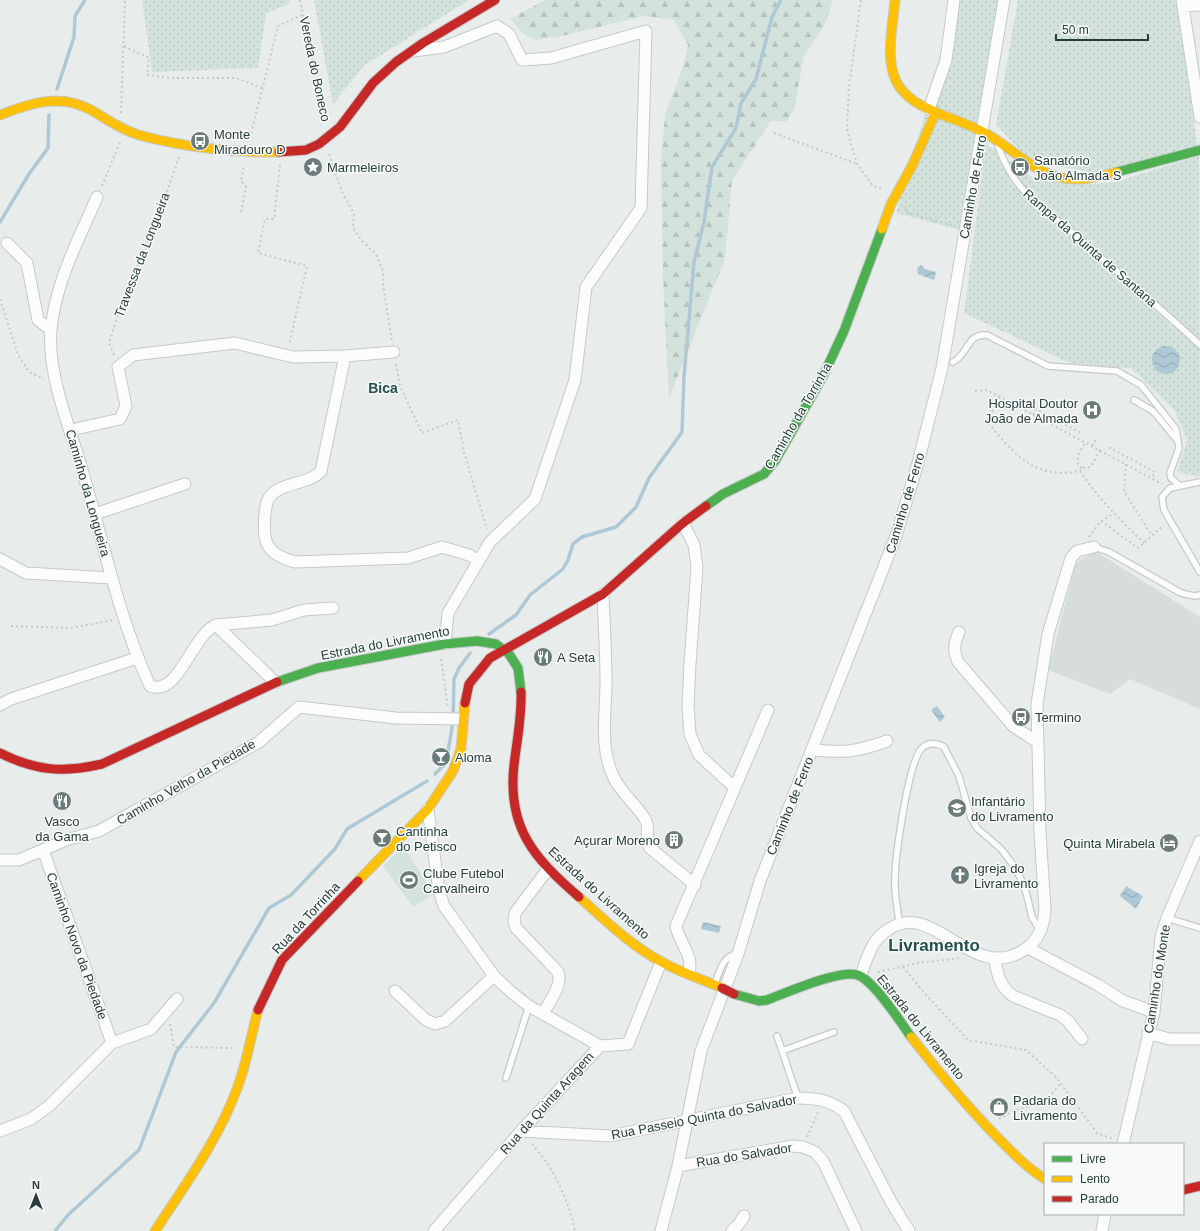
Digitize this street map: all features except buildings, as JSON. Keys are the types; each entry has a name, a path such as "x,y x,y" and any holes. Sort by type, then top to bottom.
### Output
{"street":[{"path":"0,115 43,100 67,101 85,107 126,131 162,140 246,155 304,151 327,140 340,128 367,88 384,72 412,52 495,0"},
{"path":"895,0 891,63 896,82 910,98 933,110 982,131 1032,168 1052,175 1073,179 1096,178 1200,150"},
{"name":"Caminho da Torrinha","path":"504,648 603,594 683,523 723,494 764,474 775,461 823,376 844,331 896,192 912,166 933,110 946,60 954,0"},
{"name":"Caminho de Ferro","path":"661,1231 688,1121 701,1051 721,986 738,954 760,881 813,750 896,536 918,463 942,368 1004,0"},
{"path":"1200,5 1183,3 1200,117"},
{"path":"412,52 444,47 496,26 509,34 522,60 551,58 646,32 641,208 586,287 575,380 535,499 490,542 448,613 442,645"},
{"name":"Caminho da Longueira","path":"97,197 62,279 51,330 52,373 71,430 95,514 111,578 138,658 150,686 156,688 166,686 175,679 190,652 208,628 216,625"},
{"path":"7,243 27,263 38,320 51,330"},
{"path":"71,430 120,419 126,406 119,366 133,355 235,343 293,357 346,356 394,352"},
{"path":"346,356 322,471 314,476 275,491 267,500 263,532 266,543 280,558 295,562 408,558 442,547 479,561"},
{"path":"95,514 186,484"},
{"path":"683,523 694,546 697,567 688,706 690,734 699,756 735,788"},
{"path":"862,975 870,949 880,934 900,923 914,922 927,926 972,952 995,959 1018,954 1028,948 1042,932 1045,909 1037,742 1037,704 1041,673 1048,634 1071,558 1078,551 1094,547"},
{"path":"0,560 26,574 111,578"},
{"path":"603,594 606,682 605,748 609,765 614,778 625,796 646,819 648,824 647,841 650,848 695,885"},
{"path":"216,625 272,620 304,610 333,608"},
{"path":"216,625 275,682"},
{"path":"959,632 954,645 954,654 958,662 1013,726 1037,742"},
{"name":"Estrada do Livramento","path":"0,753 18,762 47,770 76,771 102,764 275,682 318,668 442,645 486,642 496,644 504,648 511,656 520,677 520,700 513,799 519,824 532,848 548,869 617,930 661,962 721,986 734,994 759,1001 768,1000 840,974 849,973 862,975 871,984 952,1088 986,1127 1023,1162 1044,1178"},
{"name":"Rua da Torrinha","path":"155,1231 203,1156 222,1122 238,1086 259,1005 282,960 428,809 453,771 458,760 461,748 463,719 469,684 490,658 504,648"},
{"path":"0,705 11,699 138,658"},
{"name":"Caminho Velho da Piedade","path":"0,860 19,860 66,840 99,832 259,742 299,707 396,718 450,717 463,719"},
{"path":"688,974 691,966 676,926 695,885 768,710"},
{"path":"813,750 844,753 887,741"},
{"path":"428,809 439,890 444,906 494,976 529,1006 600,1046"},
{"name":"Caminho do Monte","path":"1124,1143 1154,1012 1162,937 1167,918 1200,841"},
{"name":"Caminho Novo da Piedade","path":"43,850 112,1042"},
{"path":"543,1014 559,983 560,977 558,972 516,928 514,921 515,913 548,869"},
{"path":"1028,948 1098,984 1123,1001 1154,1012"},
{"path":"995,959 997,974 1001,984 1007,991 1013,996 1060,1015 1068,1021 1082,1039"},
{"name":"Rua da Quinta Aragem","path":"434,1231 521,1131 600,1046 628,1044 661,962"},
{"path":"395,991 426,1020 435,1024 444,1022 494,976"},
{"path":"0,1131 31,1119 49,1106 112,1042 151,1029 177,999"},
{"path":"1148,1033 1168,1040 1200,1039"},
{"name":"Rua Passeio Quinta do Salvador","path":"521,1131 610,1136 798,1098 824,1100 833,1103 844,1111 891,1202 909,1231"},
{"name":"Rua do Salvador","path":"678,1166 781,1148 803,1146 815,1152 824,1161 856,1231"},
{"path":"1184,1190 1200,1186"},
{"path":"1102,1231 1105,1215"},
{"path":"732,1231 744,1216"}],"lane":[{"name":"Rampa da Quinta de Santana","path":"996,140 1004,164 1024,192 1172,319 1200,345"},
{"path":"953,362 960,359 970,342 981,334 987,335 1048,366 1117,371 1141,384 1176,429 1179,448 1170,473 1171,478 1179,485"},
{"path":"1134,400 1153,411 1179,442"},
{"path":"1200,482 1170,488 1162,497 1164,510 1200,572"},
{"path":"1094,547 1109,552 1181,593 1194,596 1200,595"},
{"path":"900,923 895,876 907,793 916,756 926,745 932,743 944,747 959,776 970,818 977,828 1001,849 1020,877 1032,917 1042,932"},
{"path":"1167,918 1200,928"},
{"path":"506,1078 529,1006"},
{"path":"782,1051 834,1032"},
{"path":"777,1036 798,1098"}],"path":[{"path":"97,197 129,127 122,120 125,0"},
{"name":"Vereda do Boneco","path":"300,0 327,140 342,192 354,214 353,228 362,241 376,254 383,271 383,284 400,386 422,433 458,420 464,452 490,542"},
{"path":"861,0 849,87 847,129 857,164 873,186 896,192 908,213 966,229"},
{"path":"241,212 246,187 241,181 246,155 278,26 302,14"},
{"path":"124,46 149,58 147,75 172,78 236,78 262,88"},
{"path":"774,133 857,164"},
{"name":"Travessa da Longueira","path":"119,366 109,343 122,302 156,223 184,143"},
{"path":"282,153 274,219 265,219 258,253 307,266 286,356"},
{"path":"0,299 18,355 29,372 57,386"},
{"path":"975,391 987,390 1170,488"},
{"path":"1000,397 987,422 1025,462 1032,466 1048,471 1081,470 1091,467 1100,450"},
{"path":"1033,414 1036,409 1081,431"},
{"path":"1092,446 1096,439"},
{"path":"1085,442 1077,460 1077,464 1095,493 1113,514 1144,543"},
{"path":"1111,447 1110,448 1155,472 1152,478"},
{"path":"1126,464 1124,491 1152,536"},
{"path":"1092,531 1101,521 1113,514"},
{"path":"1101,521 1138,548 1170,520"},
{"path":"12,626 71,628 124,618"},
{"path":"442,645 445,684 450,717"},
{"path":"862,975 918,963 967,958"},
{"path":"903,967 927,996 968,1040 1026,1050 1056,1077 1097,1133 1122,1143"},
{"path":"169,1019 174,1047 247,1049"},
{"path":"986,1127 1013,1111 1046,1101 1061,1083"},
{"path":"803,1146 824,1100"},
{"path":"521,1131 546,1160 569,1206 575,1231"}],"shaded area":[{"path":"1095,551 1200,617 1200,709 1130,679 1110,694 1048,670 1076,563"}],"green space":[{"path":"142,0 289,0 290,3 266,14 258,68 152,72"},
{"path":"314,0 469,0 365,65 333,104"},
{"path":"545,0 833,0 825,24 804,56 794,109 787,121 771,121 732,181 725,259 669,398 663,278 661,165 665,115 683,67 688,45 674,20 644,16 562,36 536,40 524,34 510,19"},
{"path":"958,0 998,0 960,230 896,213"},
{"path":"1018,0 1179,0 1197,146 1098,174 1029,160 996,124"},
{"path":"986,144 1033,178 1091,184 1115,182 1199,156 1200,476 1197,477 1177,472 1187,440 1175,411 1131,368 1072,364 964,313"},
{"name":"Clube Futebol Carvalheiro","path":"403,846 434,894 413,907 383,866"}],"water":[{"path":"921,265 925,269 936,272 934,280 918,274 917,268"},
{"path":"1166,346 1176,350 1180,360 1176,370 1166,374 1156,370 1152,360 1156,350"},
{"path":"937,706 945,717 940,722 931,710"},
{"path":"1126,886 1143,896 1136,909 1120,896"},
{"path":"703,922 721,926 719,933 701,929"}],"waterway":[{"path":"57,89 74,37 75,16 85,0"},
{"path":"489,634 516,615 530,595 563,569 568,560 573,544 582,537 616,527 636,507 649,478 682,432 684,377 694,262 704,222 712,167 736,128 741,103 756,79 772,17 781,0"},
{"path":"0,222 29,174 48,148 49,115"},
{"path":"435,774 446,763 453,722 454,679 459,668 470,653"},
{"path":"55,1231 68,1215 139,1150 176,1052 214,1003 269,908 291,895 335,849 347,829 427,781"}],"traffic: fast":[{"path":"1117,172 1200,150"},
{"path":"706,506 723,494 764,474 775,461 823,376 844,331 882,229"},
{"path":"277,682 318,668 445,644 477,641 496,644 509,654 518,668 521,692"},
{"path":"734,994 759,1001 767,1000 815,982 841,975 852,974 860,976 873,987 911,1037"}],"traffic: slow":[{"path":"895,0 890,51 891,62 896,81 906,95 911,99 922,106 983,132 1028,163 1058,177 1080,179 1117,172"},
{"path":"0,115 34,104 57,101 68,102 91,110 114,124 139,135 191,146 227,150 279,152"},
{"path":"882,229 891,204 912,166 936,112"},
{"path":"358,881 428,809 453,771 461,749 465,703"},
{"path":"579,897 619,932 651,956 669,966 722,988"},
{"path":"155,1231 201,1161 230,1106 244,1068 258,1010"},
{"path":"911,1037 987,1127 1020,1160 1044,1178"}],"traffic: jam":[{"path":"279,152 306,150 319,144 340,127 373,83 396,62 423,43 495,0"},
{"path":"465,703 469,684 490,658 603,594 683,523 706,506"},
{"path":"0,753 26,764 50,769 75,769 102,764 277,682"},
{"path":"521,692 520,719 514,765 513,787 515,807 527,840 537,855 549,869 579,897"},
{"path":"258,1010 282,960 358,881"},
{"path":"722,988 734,994"},
{"path":"1184,1190 1200,1186"}],"place":[{"name":"Monte Miradouro D","path":"200,141"},
{"name":"Marmeleiros","path":"313,167"},
{"name":"Sanatório João Almada S","path":"1020,167"},
{"name":"Hospital Doutor João de Almada","path":"1092,410"},
{"name":"A Seta","path":"543,657"},
{"name":"Termino","path":"1021,717"},
{"name":"Aloma","path":"441,757"},
{"name":"Vasco da Gama","path":"62,801"},
{"name":"Infantário do Livramento","path":"957,808"},
{"name":"Cantinha do Petisco","path":"382,838"},
{"name":"Açurar Moreno","path":"674,840"},
{"name":"Quinta Mirabela","path":"1169,843"},
{"name":"Igreja do Livramento","path":"960,875"},
{"name":"Clube Futebol Carvalheiro","path":"409,880"},
{"name":"Padaria do Livramento","path":"999,1107"}],"district":[{"name":"Bica","path":"383,388"},
{"name":"Livramento","path":"934,945"}]}
